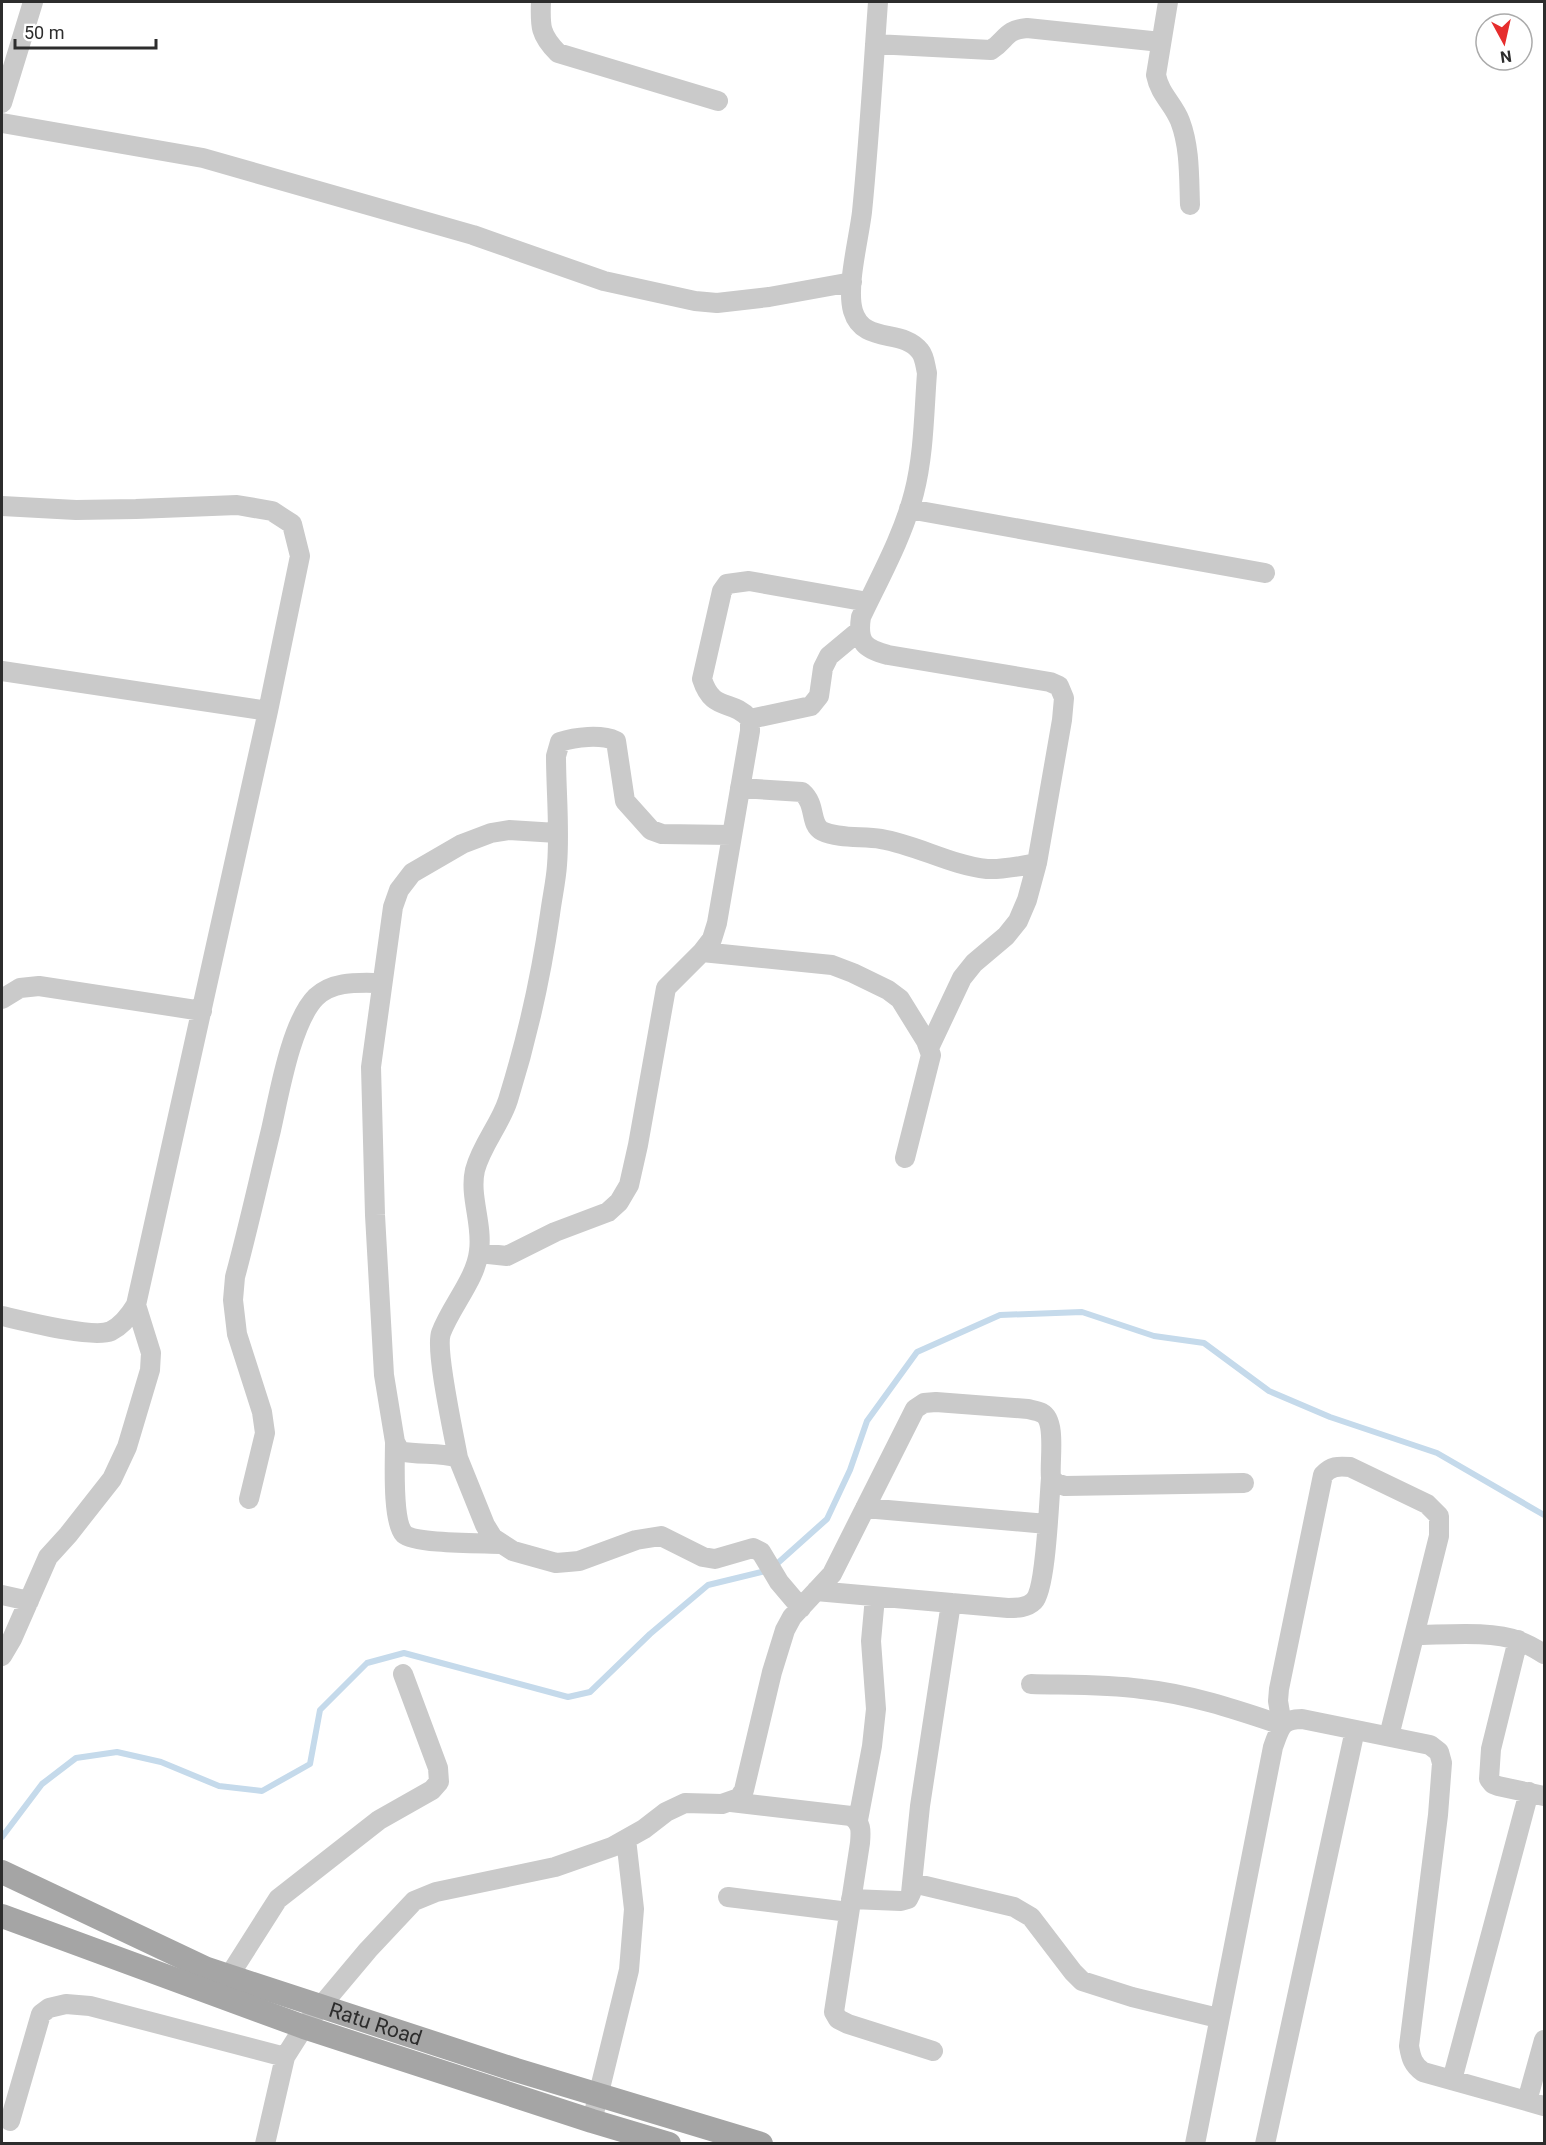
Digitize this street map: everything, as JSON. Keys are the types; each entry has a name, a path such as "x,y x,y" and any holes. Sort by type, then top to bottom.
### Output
{"main road":[{"name":"Ratu Road","path":"10,1876 207,1968 229,1976 761,2144"},
{"name":"Ratu Road","path":"3,1917 304,2027 669,2144"}],"street":[{"path":"2,103 33,2"},
{"path":"541,2 540,26 546,41 558,53 718,100"},
{"path":"878,2 869,140 852,282 852,309 857,321 865,330 911,342 925,360 927,373 919,469 909,509 861,617 859,631 862,640 870,650 1050,682 1059,686 1064,698 1037,863 1027,900 1018,921 1006,936 974,963 962,978 929,1048"},
{"path":"1168,2 1156,75 1158,87 1180,121 1189,160 1190,205"},
{"path":"875,44 991,50 1010,32 1027,28 1161,42"},
{"path":"2,123 203,158 473,235 604,280 695,301 717,303 769,297 852,282"},
{"path":"2,506 112,510 237,505 272,511 292,524 300,556 268,711 136,1305 127,1320 110,1332 85,1333 2,1316"},
{"path":"909,509 1265,573"},
{"path":"479,1253 507,1256 555,1232 608,1212 619,1202 629,1185 666,988 702,952 712,939 717,924 750,731 750,719 743,712 721,705 711,698 702,679 722,591 727,584 750,581 868,602"},
{"path":"750,719 811,706 819,696 824,668 829,656 859,631"},
{"path":"2,671 268,711"},
{"path":"732,836 662,834 651,830 625,801 616,741 609,737 571,739 560,742 556,756 557,864 536,998 507,1102 501,1119 481,1152 475,1171 474,1189 480,1240 479,1253 475,1266 440,1334 440,1347 458,1458 485,1525 493,1538 501,1544 513,1551 556,1563 579,1561 636,1540 661,1536 704,1557 715,1559 753,1548 761,1552 779,1582 801,1608"},
{"path":"740,788 802,792 809,799 814,824 820,830 832,834 898,843 971,866 989,869 1037,863"},
{"path":"501,1544 411,1538 404,1534 399,1526 396,1501 395,1442 384,1375 375,1215 371,1067 393,908 399,890 412,873 462,844 491,833 509,830 557,833"},
{"path":"702,952 832,965 888,990 900,999 929,1048 930,1062 905,1158"},
{"path":"249,1499 265,1433 262,1412 237,1334 233,1300 235,1277 290,1053 303,1015 316,997 330,988 348,983 382,983"},
{"path":"2,999 20,988 39,986 202,1011"},
{"path":"2,1656 12,1639 48,1557 107,1486 127,1447 150,1370 151,1353 136,1305"},
{"path":"731,1802 739,1798 744,1790 784,1630 801,1608 816,1591 832,1574 915,1409 924,1403 936,1402 1028,1409 1042,1413 1048,1418 1051,1426 1051,1478 1042,1577 1039,1595 1033,1603 1024,1607 1008,1608 816,1591"},
{"path":"395,1442 399,1451 410,1454 458,1458"},
{"path":"1282,1725 1278,1701 1279,1689 1323,1475 1329,1468 1350,1467 1427,1504 1439,1516 1439,1536 1389,1736"},
{"path":"1051,1478 1056,1483 1065,1486 1244,1483"},
{"path":"865,1508 1047,1524"},
{"path":"2,1595 29,1601"},
{"path":"875,1597 871,1641 876,1709 872,1746 858,1820 861,1828 860,1843 834,2004 838,2019 933,2051"},
{"path":"729,1897 850,1905 908,1899 913,1883 920,1806 951,1603"},
{"path":"1414,1635 1482,1635 1518,1640 1545,1654"},
{"path":"1452,2080 1537,1794 1498,1786 1489,1779 1491,1749 1518,1640"},
{"path":"229,1976 278,1899 379,1820 432,1790 439,1782 438,1768 403,1674"},
{"path":"1031,1684 1141,1689 1175,1694 1227,1707 1282,1725"},
{"path":"1195,2144 1273,1747 1282,1725 1290,1719 1302,1719 1430,1744 1439,1752 1442,1763 1438,1815 1409,2046 1411,2058 1416,2067 1423,2072 1536,2104 1545,2040"},
{"path":"1265,2144 1355,1730"},
{"path":"265,2144 285,2057 321,2006 368,1950 414,1901 436,1892 555,1867 612,1847 644,1829 666,1812 685,1803 731,1802 851,1816 858,1820"},
{"path":"592,2121 629,1971 634,1909 626,1839"},
{"path":"913,1883 1014,1907 1031,1917 1082,1981 1132,1997 1218,2018"},
{"path":"10,2121 41,2014 49,2008 66,2004 90,2006 285,2057"}],"waterway":[{"path":"2,1837 42,1784 76,1758 117,1752 161,1762 219,1786 262,1791 310,1764 320,1710 367,1663 404,1653 568,1697 590,1692 650,1634 708,1585 770,1570 827,1519 850,1470 867,1421 917,1352 1000,1315 1082,1312 1154,1336 1204,1343 1269,1391 1330,1417 1437,1453 1544,1515"}]}
